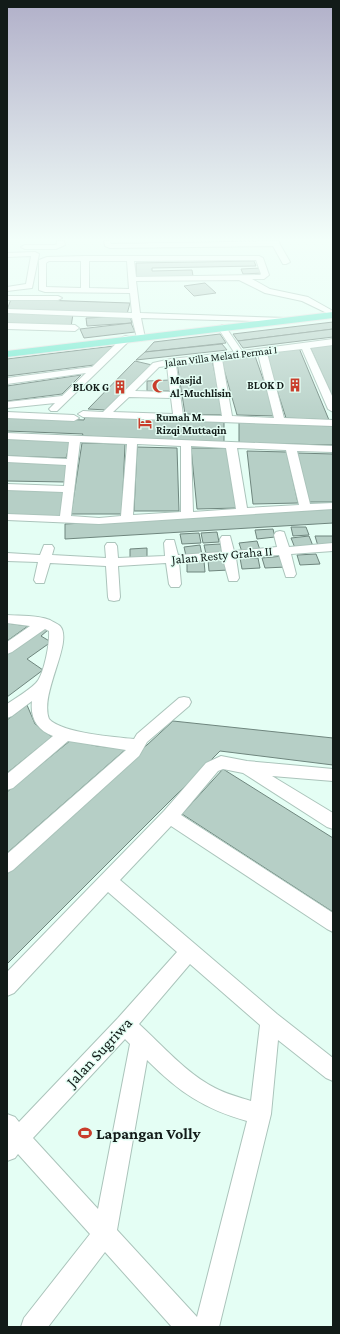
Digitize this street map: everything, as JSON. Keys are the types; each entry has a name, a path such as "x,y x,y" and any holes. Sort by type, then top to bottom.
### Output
{"main road":[{"path":"7,354 333,315"}],"street":[{"path":"131,303 136,315 141,338"},
{"path":"312,303 333,315"},
{"path":"7,311 286,320"},
{"path":"77,345 75,328 79,314"},
{"path":"7,326 75,328"},
{"path":"222,328 239,353"},
{"path":"54,408 126,339"},
{"name":"Jalan Villa Melati Permai 1","path":"105,415 156,365 239,353 333,342"},
{"path":"306,345 333,409"},
{"path":"262,351 280,421"},
{"path":"216,357 228,420"},
{"path":"171,362 178,417"},
{"path":"7,380 95,369"},
{"path":"127,394 176,394"},
{"path":"7,405 64,399"},
{"path":"7,415 105,415 333,423"},
{"path":"7,436 333,450"},
{"path":"65,519 75,438"},
{"path":"127,519 132,441"},
{"path":"186,443 187,515"},
{"path":"231,446 242,511"},
{"path":"291,448 305,508"},
{"path":"7,459 72,462"},
{"path":"7,486 69,489"},
{"path":"7,517 100,521 333,506"},
{"path":"280,535 290,574"},
{"path":"226,539 233,578"},
{"path":"170,543 175,584"},
{"path":"111,546 114,598"},
{"name":"Jalan Resty Graha II","path":"7,557 47,553 111,562 333,547"},
{"path":"40,580 47,553"},
{"path":"7,619 44,623 55,629 55,649 42,686 38,706 41,718 48,727 66,734 138,746"},
{"path":"7,649 44,623"},
{"path":"7,712 42,686"},
{"path":"7,865 134,752 142,738 184,702"},
{"path":"7,783 66,734"},
{"path":"7,986 170,816 212,767 221,762 247,767 333,775"},
{"path":"247,767 333,822"},
{"path":"170,816 333,923"},
{"path":"108,881 270,1021 333,1071"},
{"name":"Jalan Sugriwa","path":"11,1138 125,1025 189,952"},
{"path":"208,1327 260,1114 270,1021"},
{"path":"125,1025 184,1080 202,1093 221,1102 260,1114"},
{"path":"33,1327 105,1232 141,1040"},
{"path":"11,1138 105,1232 189,1327"}],"building":[{"path":"9,303 130,303 127,314 7,310"},
{"path":"7,313 73,314 71,327 7,323"},
{"path":"130,316 132,323 87,326 86,318"},
{"path":"333,322 333,329 238,341 233,334"},
{"path":"131,323 135,332 84,338 80,329"},
{"path":"333,329 333,337 243,348 238,341"},
{"path":"220,334 226,343 145,352 154,342"},
{"path":"222,344 227,350 136,360 145,352"},
{"path":"333,345 333,398 310,347"},
{"path":"114,346 94,365 7,376 7,359"},
{"name":"BLOK D","path":"299,348 329,420 286,418 265,353"},
{"path":"255,356 276,416 237,415 221,359"},
{"path":"212,360 224,415 185,414 177,363"},
{"name":"BLOK G","path":"135,361 152,365 107,410 88,409"},
{"path":"81,375 62,394 7,401 7,386"},
{"name":"Masjid Al-Muchlisin","path":"170,380 171,391 147,391 147,381"},
{"path":"85,416 224,422 224,442 7,431 7,417 84,420"},
{"path":"239,422 333,426 333,445 239,443"},
{"path":"7,438 71,440 66,458 7,456"},
{"path":"82,443 125,444 122,514 71,514"},
{"path":"137,447 177,448 179,511 134,511"},
{"path":"191,448 228,448 238,508 197,509"},
{"path":"247,451 287,452 298,503 253,504"},
{"path":"297,453 333,454 333,502 308,502"},
{"path":"7,462 68,464 66,482 7,481"},
{"path":"7,487 67,490 64,518 7,516"},
{"path":"333,509 333,523 65,539 65,524"},
{"path":"291,527 306,527 309,535 293,536"},
{"path":"273,529 275,537 257,539 255,530"},
{"path":"217,532 219,542 203,543 201,533"},
{"path":"199,533 201,543 182,544 180,534"},
{"path":"309,536 313,546 295,548 291,538"},
{"path":"315,536 333,536 333,546 318,546"},
{"path":"257,541 260,550 242,552 239,543"},
{"path":"220,544 223,553 206,554 204,545"},
{"path":"200,545 202,555 186,556 184,547"},
{"path":"147,548 147,558 130,559 130,549"},
{"path":"316,554 320,564 300,565 297,555"},
{"path":"283,556 286,567 265,568 262,558"},
{"path":"240,558 258,558 260,568 242,569"},
{"path":"227,559 229,570 209,571 208,560"},
{"path":"187,561 204,561 205,572 187,572"},
{"path":"7,623 28,626 7,641"},
{"path":"41,626 48,630 41,636 51,642 27,659 43,670 7,697 7,651"},
{"path":"27,705 35,724 52,737 7,773 7,720"},
{"path":"173,721 333,738 333,765 220,751 7,964 7,874"},
{"path":"71,740 97,746 126,749 7,853 7,792"},
{"path":"223,769 333,838 333,912 182,814"}],"place":[{"name":"BLOK D","path":"295,385"},
{"name":"Masjid Al-Muchlisin","path":"159,386"},
{"name":"BLOK G","path":"120,387"},
{"name":"Rumah M. Rizqi Muttaqin","path":"145,423"},
{"name":"Lapangan Volly","path":"85,1133"}]}
